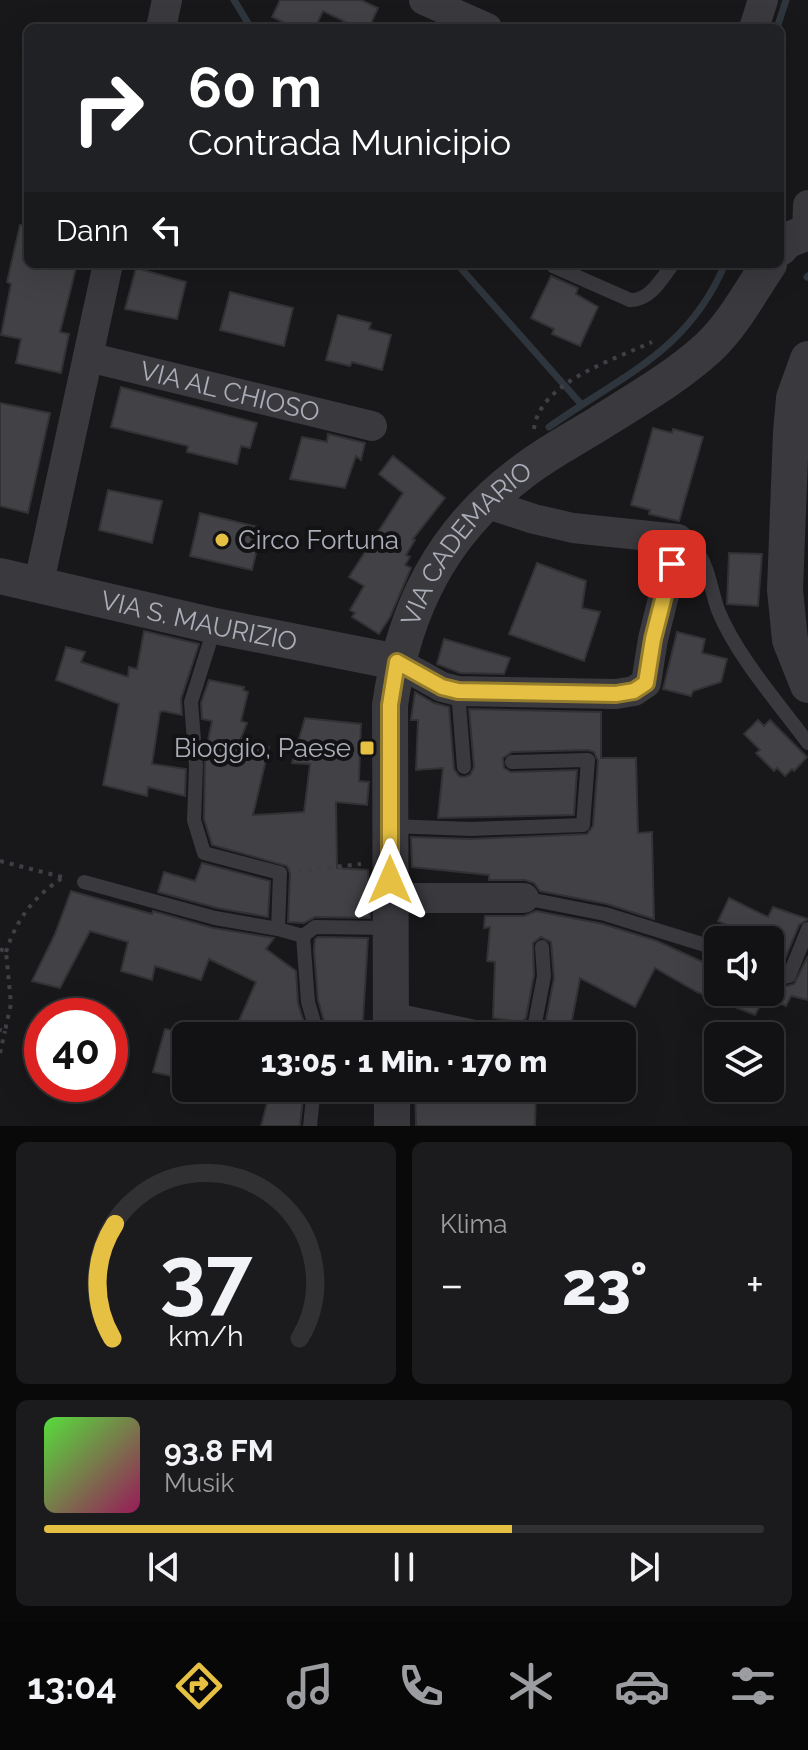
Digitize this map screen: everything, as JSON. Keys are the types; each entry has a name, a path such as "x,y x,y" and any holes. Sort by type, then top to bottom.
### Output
{"street":[{"path":"162,24 167,0"},
{"path":"424,0 478,24"},
{"path":"755,24 763,0"},
{"path":"788,241 808,205"},
{"path":"38,587 107,268"},
{"name":"VIA CADEMARIO","path":"391,1022 390,705 397,662 430,575 459,530 485,503 529,467 657,387 711,345 769,268"},
{"name":"VIA AL CHIOSO","path":"88,357 372,426"},
{"path":"808,359 794,398 785,590 790,640 808,685"},
{"path":"397,662 442,687 458,691 616,694 641,688 648,677 653,639 678,539 573,528 485,503"},
{"name":"VIA S. MAURIZIO","path":"0,576 215,626 397,662"},
{"path":"390,913 524,898"},
{"path":"392,1102 392,1126"}],"lane":[{"path":"558,268 630,300 638,300 646,296 670,268"},
{"path":"678,539 686,541 697,551 705,564 727,630 808,743"},
{"path":"215,626 191,702 196,766 194,820 204,853 280,873 278,929"},
{"path":"458,691 464,767"},
{"path":"390,826 512,829 583,825 588,760 512,762"},
{"path":"84,882 215,918 303,936"},
{"path":"524,898 605,914 704,945"},
{"path":"303,936 315,927 390,913"},
{"path":"784,977 789,976 808,929"},
{"path":"303,936 308,1002 314,1022"},
{"path":"535,1022 544,976 542,947"},
{"path":"310,1126 313,1102"}],"path":[{"path":"556,391 573,379 652,342"},
{"path":"0,861 84,882"},
{"path":"280,873 390,861"},
{"path":"0,1053 11,1004 6,952 13,929 35,898 64,877"},
{"path":"0,949 6,952"}],"building":[{"path":"280,0 361,0 378,8 371,24 350,24 323,11 317,24 287,24 272,17"},
{"path":"20,225 24,226 24,268 76,268 60,332 69,334 61,373 16,363 21,339 1,335 11,284 7,282"},
{"path":"136,268 186,282 177,319 125,309"},
{"path":"551,276 578,288 576,294 598,307 580,346 552,334 554,329 531,318"},
{"path":"230,292 293,308 284,346 220,330"},
{"path":"338,315 371,323 369,329 391,335 382,370 352,362 350,366 326,360"},
{"path":"121,387 257,423 250,448 241,446 237,464 187,452 188,446 111,427"},
{"path":"0,403 50,413 28,513 0,506"},
{"path":"653,428 672,433 673,429 703,437 679,521 649,514 650,510 631,505"},
{"path":"328,434 365,443 361,460 356,456 345,488 290,479 302,437 327,442"},
{"path":"393,456 445,498 413,539 406,555 410,557 405,565 411,568 390,617 379,634 352,617 355,613 350,610 364,586 349,577 403,493 379,474"},
{"path":"108,490 162,501 152,543 99,530"},
{"path":"200,513 262,528 252,570 190,556"},
{"path":"729,553 762,554 758,606 727,604"},
{"path":"537,563 586,581 582,608 600,612 584,661 509,634"},
{"path":"144,631 199,644 181,699 182,715 160,712 152,764 186,769 185,796 148,787 147,796 103,785 119,704 56,680 66,647 85,652 81,662 128,677 129,667 137,669"},
{"path":"677,632 705,639 702,653 727,659 721,682 693,691 691,696 663,689"},
{"path":"444,639 510,658 504,674 460,673 437,664"},
{"path":"209,680 244,687 243,690 248,692 241,721 247,723 241,738 269,747 253,815 304,812 310,764 292,763 305,718 361,724 359,781 369,782 367,805 336,802 337,868 368,870 370,918 315,917 304,923 288,922 290,873 287,866 212,845 204,819 205,755 212,721 202,719 201,703"},
{"path":"415,692 449,707 454,769 464,777 470,775 474,767 469,709 601,712 601,758 636,758 638,833 652,832 654,919 607,904 540,891 534,883 525,880 489,880 489,875 412,867 411,837 471,839 587,834 593,826 598,761 594,752 588,750 512,752 503,758 504,768 511,772 577,770 574,815 438,818 443,768 416,770 418,720 411,720"},
{"path":"758,720 764,726 770,720 807,757 794,771 792,769 785,776 777,768 774,771 756,753 760,750 744,734"},
{"path":"202,863 270,881 268,917 217,908 158,892 164,872 195,881"},
{"path":"71,891 152,914 153,911 213,928 274,938 266,949 296,971 298,1003 304,1022 238,1022 256,982 209,959 201,980 155,966 152,980 121,971 128,942 90,931 60,988 32,981 55,934"},
{"path":"729,898 768,917 773,907 808,919 799,925 784,961 784,926 729,926 718,921"},
{"path":"536,911 603,924 657,941 704,963 704,995 655,968 635,1007 580,978 572,1022 546,1022 554,978 551,942 541,937 533,943 534,975 526,1018 522,1022 493,1018 495,962 487,961 490,927 484,928 485,916 524,916"},
{"path":"368,938 363,1022 324,1022 318,1000 315,939"},
{"path":"808,956 808,1000 791,996 786,1006 784,987 794,984"},
{"path":"732,1006 760,1006 755,1015"},
{"path":"165,1029 172,1030 172,1076 153,1072"},
{"path":"267,1102 303,1102 300,1126 261,1126"},
{"path":"415,1102 536,1102 535,1126 416,1126"}],"waterway":[{"path":"234,0 249,24"},
{"path":"778,24 786,0"},
{"path":"461,268 581,404"},
{"path":"549,427 627,376 672,341 710,294 723,268"}],"place":[{"name":"Circo Fortuna","path":"222,540"},
{"name":"Bioggio, Paese","path":"367,748"}],"route":[{"path":"390,880 390,705 397,662 442,687 458,691 616,694 634,691 641,688 648,677 653,639 672,564"}]}
